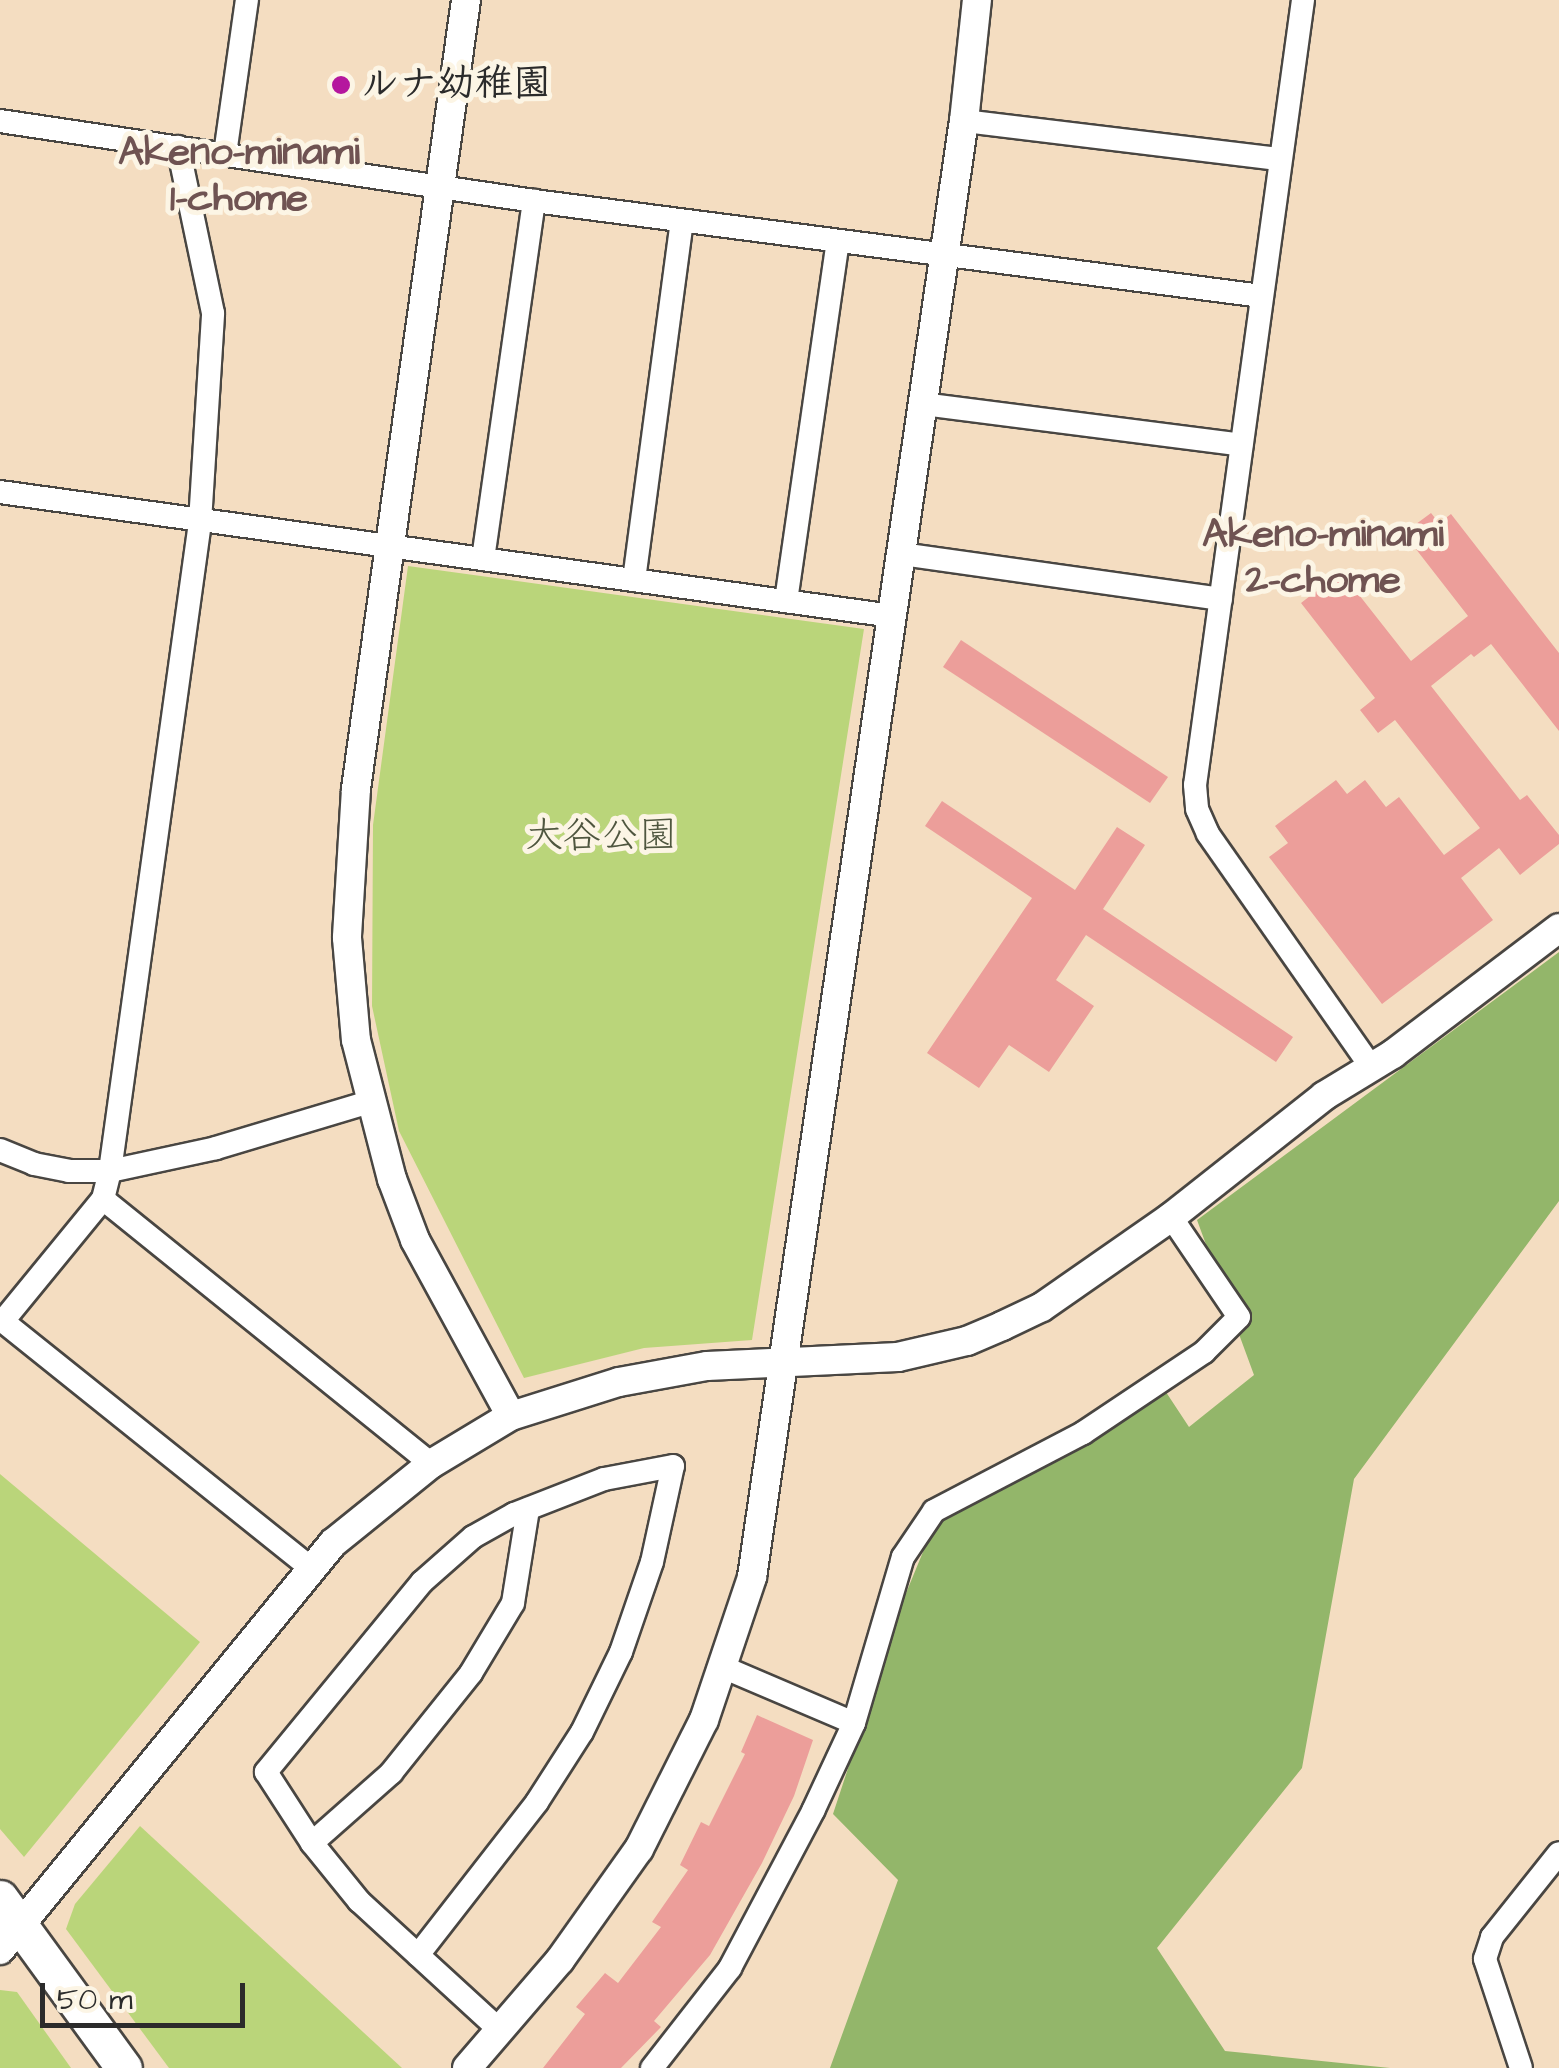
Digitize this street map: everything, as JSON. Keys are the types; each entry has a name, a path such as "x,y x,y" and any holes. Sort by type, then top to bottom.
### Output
{"main road":[{"path":"0,1898 10,1939 124,2068"}],"street":[{"path":"225,154 247,0"},
{"path":"466,0 356,789 347,889 350,986 369,1102 415,1240 512,1416"},
{"path":"467,2068 572,1945 639,1850 690,1751 724,1668 758,1548 964,121 977,0"},
{"path":"1303,0 1195,785 1199,817 1371,1068"},
{"path":"0,121 534,201 1261,296"},
{"path":"964,121 1280,159"},
{"path":"178,147 213,313 200,522 110,1171 103,1199 2,1320 311,1568"},
{"path":"483,558 534,201"},
{"path":"634,580 682,221"},
{"path":"786,601 838,242"},
{"path":"923,404 1241,445"},
{"path":"0,492 892,616"},
{"path":"901,554 1220,599"},
{"path":"10,1939 311,1568 356,1522 431,1464 512,1416 560,1398 660,1373 784,1361 898,1357 966,1341 1042,1307 1171,1217 1324,1096 1371,1068 1559,928"},
{"path":"0,1150 70,1171 110,1171 234,1143 369,1102"},
{"path":"103,1199 431,1464"},
{"path":"652,2068 730,1968 813,1811 854,1722 903,1557 934,1512 1084,1433 1204,1352 1239,1317 1171,1217"},
{"path":"418,1955 538,1802 582,1732 634,1616 652,1562 673,1466 604,1479 528,1509 474,1536 422,1582 266,1772 312,1843 360,1901 418,1955 500,2030"},
{"path":"312,1843 391,1773 471,1673 513,1602 528,1509"},
{"path":"724,1668 854,1722"},
{"path":"1521,2068 1485,1958 1492,1938 1559,1853"}],"green space":[{"name":"大谷公園","path":"408,566 864,629 752,1340 644,1348 524,1378 399,1131 372,1006 373,825"},
{"path":"1559,952 1559,1201 1354,1479 1302,1768 1157,1948 1225,2051 1390,2068 830,2068 898,1880 833,1814 904,1598 937,1518 1162,1386 1189,1427 1254,1375 1197,1220"},
{"path":"0,1474 200,1642 24,1857 0,1829"},
{"path":"140,1826 402,2068 169,2068 66,1929 75,1904"},
{"path":"0,1990 17,1992 71,2068 0,2068"}],"building":[{"path":"1431,513 1439,523 1451,514 1559,653 1559,731 1491,644 1474,657 1471,654 1431,686 1520,800 1527,795 1559,835 1559,844 1520,875 1499,848 1461,878 1493,920 1382,1004 1269,857 1288,843 1275,826 1336,780 1347,794 1365,780 1386,807 1399,797 1444,855 1480,828 1395,720 1378,733 1360,710 1375,698 1301,603 1341,572 1411,661 1468,616 1412,544 1416,541 1408,530"},
{"path":"961,640 1168,777 1150,803 943,667"},
{"path":"942,801 1075,890 1117,827 1145,845 1103,909 1293,1037 1276,1062 1086,935 1056,980 1094,1006 1049,1072 1009,1045 979,1088 927,1053 1032,898 925,826"},
{"path":"757,1715 813,1740 794,1796 762,1863 710,1955 654,2021 661,2027 621,2068 543,2068 585,2014 576,2007 605,1973 618,1983 661,1927 652,1922 688,1870 680,1865 701,1822 709,1826 745,1754 741,1752"}],"place":[{"name":"ルナ幼稚園","path":"341,85"}],"district":[{"name":"Akeno-minami 1-chome","path":"239,176"},
{"name":"Akeno-minami 2-chome","path":"1323,558"}]}
